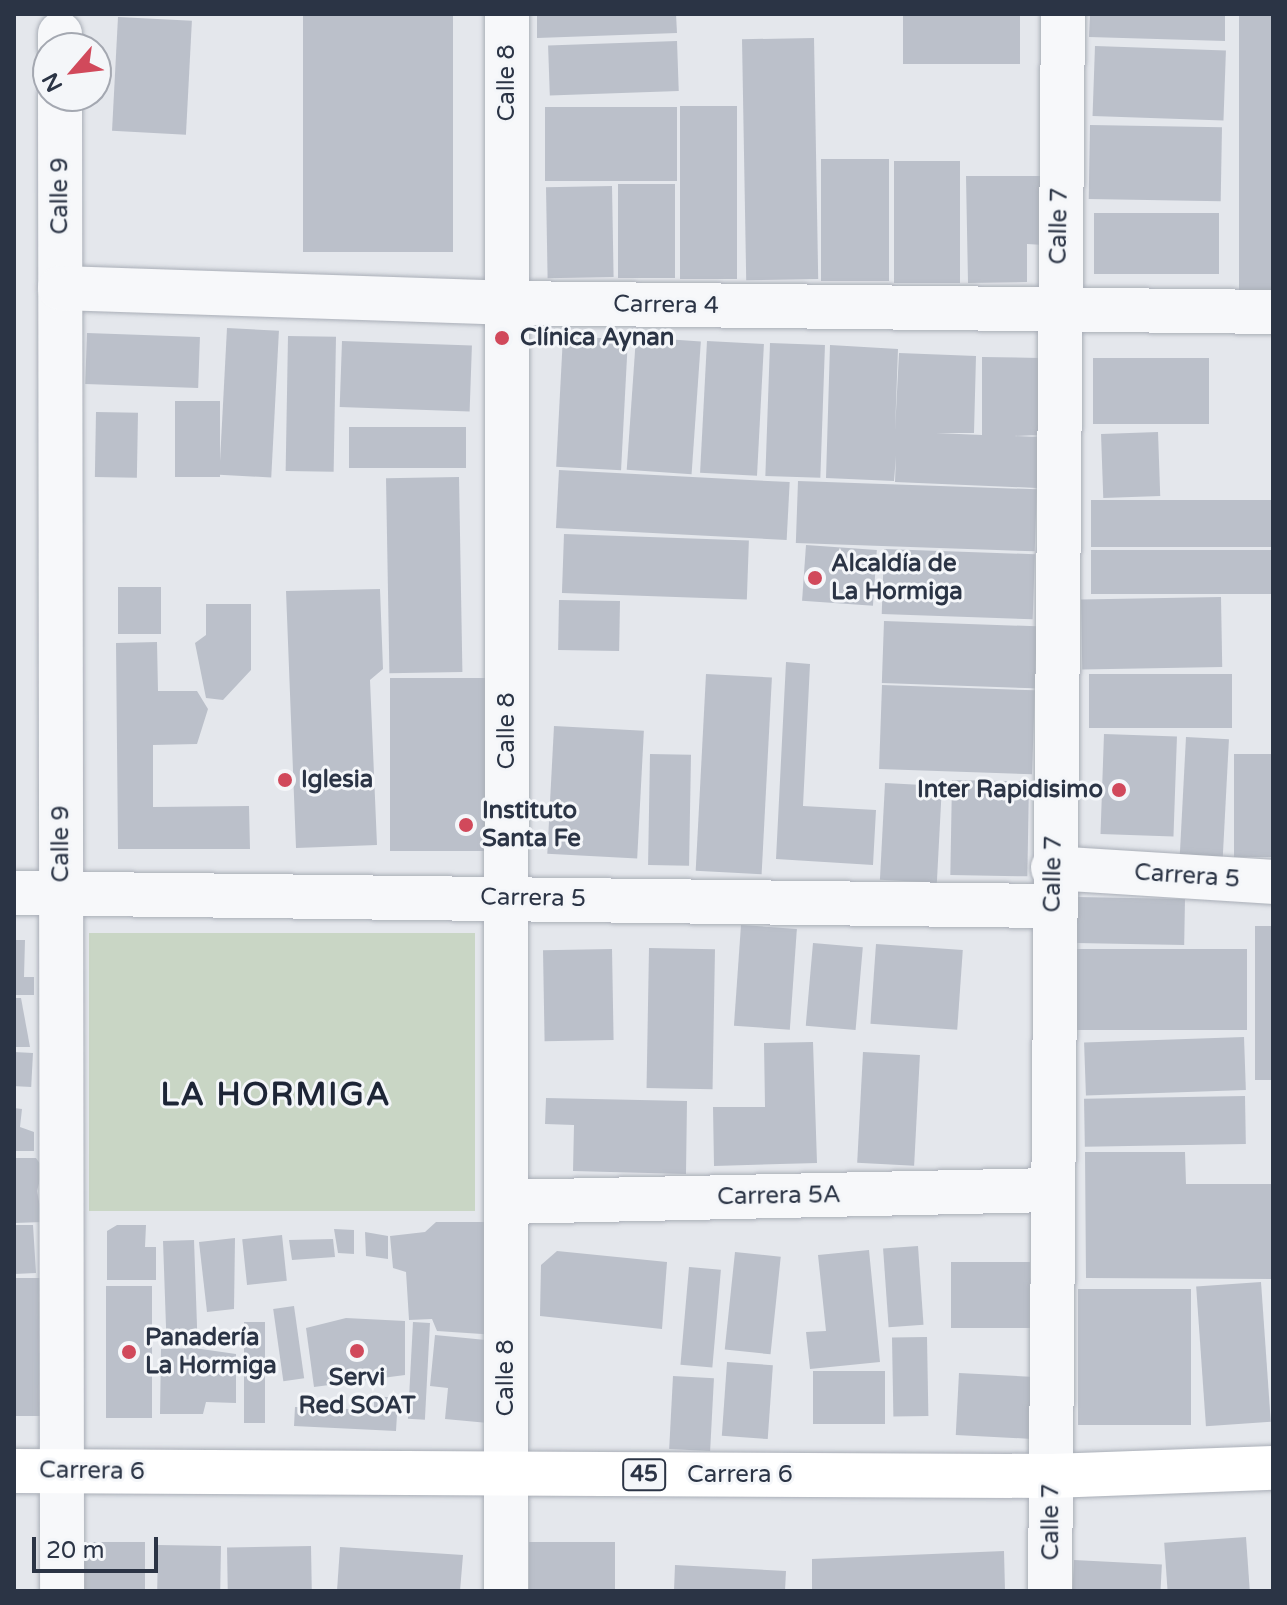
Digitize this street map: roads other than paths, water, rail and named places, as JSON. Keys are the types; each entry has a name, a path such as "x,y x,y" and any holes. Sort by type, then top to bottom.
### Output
{"main road":[{"name":"Carrera 6","path":"14,1471 1051,1476 1273,1468"}],"street":[{"name":"Calle 8","path":"506,1591 507,14"},
{"name":"Calle 7","path":"1050,1591 1057,310 1063,14"},
{"name":"Calle 9","path":"60,112 62,1591"},
{"name":"Carrera 4","path":"60,288 507,303 1273,312"},
{"name":"Carrera 5","path":"14,893 507,897 1273,882"},
{"name":"Carrera 5A","path":"506,1202 1051,1190"}],"place":[{"name":"Clínica Aynan","path":"502,338"},
{"name":"Alcaldía de La Hormiga","path":"815,578"},
{"name":"Iglesia","path":"285,780"},
{"name":"Inter Rapidisimo","path":"1119,790"},
{"name":"Instituto Santa Fe","path":"466,825"},
{"name":"Servi Red SOAT","path":"357,1351"},
{"name":"Panadería La Hormiga","path":"129,1352"}],"district":[{"name":"LA HORMIGA","path":"276,1095"}]}
